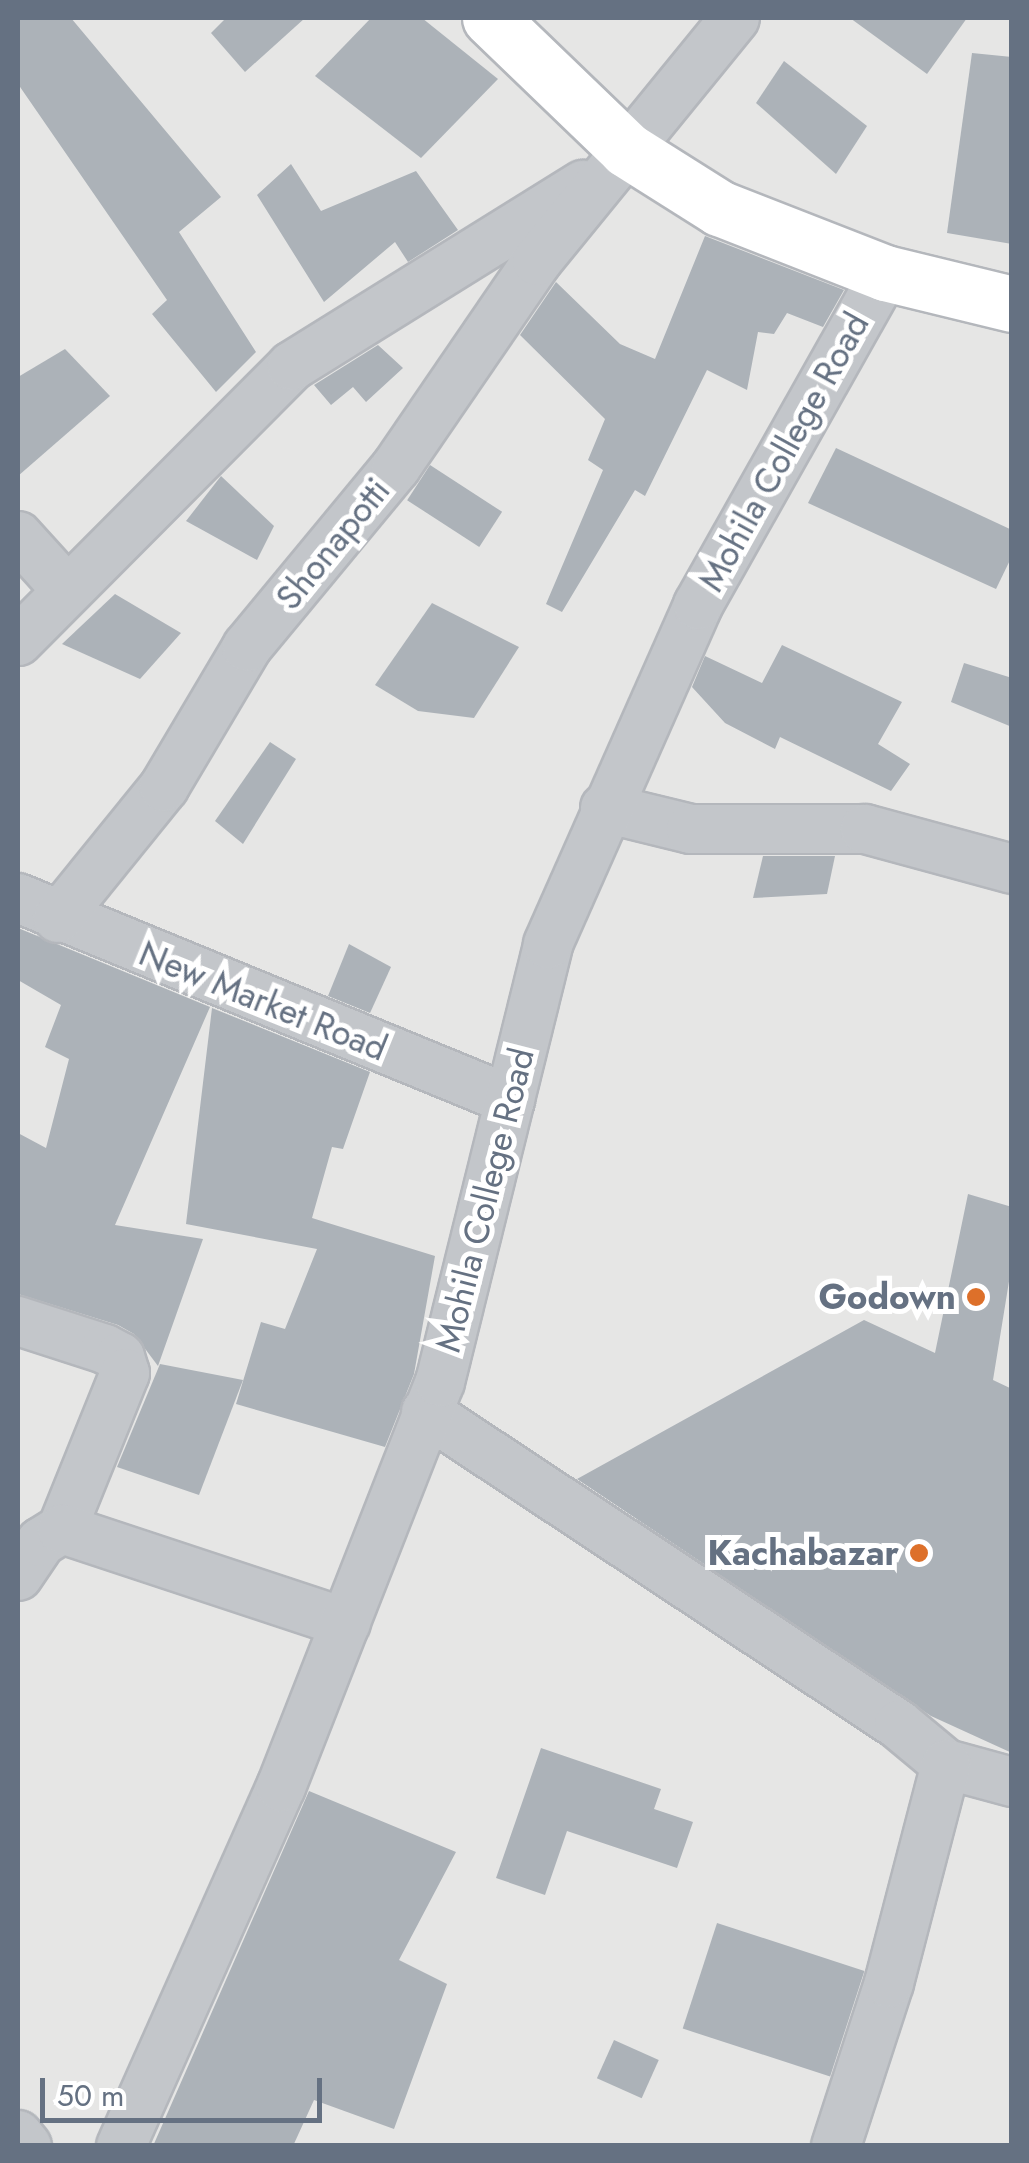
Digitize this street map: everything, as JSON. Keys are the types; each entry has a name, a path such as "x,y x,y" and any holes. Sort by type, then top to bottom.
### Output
{"main road":[{"path":"490,18 617,160 719,208 885,273 1012,304"}],"street":[{"path":"18,641 65,588 292,366 617,160 736,18"},
{"name":"Shonapotti","path":"38,908 114,855 164,787 246,647 396,467 617,160"},
{"name":"Mohila College Road","path":"121,2146 281,1787 440,1382 548,944 605,808 698,606 885,273"},
{"path":"18,536 65,588"},
{"path":"605,808 691,829 865,828 1012,869"},
{"name":"New Market Road","path":"38,908 510,1100"},
{"path":"18,1321 120,1356 125,1373 62,1530 40,1542 18,1576"},
{"path":"426,1412 900,1725 946,1764 1012,1782"},
{"path":"62,1530 346,1623"},
{"path":"836,2146 890,1983 946,1764"},
{"path":"18,2135 27,2146"}],"shaded area":[{"path":"18,18 1011,18 1011,2145 18,2145"}],"building":[{"path":"18,18 71,18 221,197 179,232 256,352 216,392 152,314 167,300 18,84"},
{"path":"226,18 305,18 245,72 211,33"},
{"path":"371,18 422,18 498,79 421,158 315,76"},
{"path":"850,18 967,18 927,74"},
{"path":"972,53 1012,57 1012,244 947,233"},
{"path":"784,61 867,126 836,174 756,103"},
{"path":"291,164 321,211 416,171 458,230 408,262 395,242 324,302 257,195"},
{"path":"705,236 844,290 823,327 787,313 774,334 758,332 747,390 707,370 645,496 635,490 562,612 546,604 603,470 588,460 605,419 520,335 556,282 620,344 655,359"},
{"path":"378,345 403,368 366,402 353,387 331,405 314,385"},
{"path":"65,349 110,396 18,476 18,377"},
{"path":"836,448 1012,530 1012,556 996,589 808,503"},
{"path":"430,465 502,512 479,547 407,500"},
{"path":"221,476 274,526 257,560 186,521"},
{"path":"115,594 181,633 140,679 62,644"},
{"path":"432,603 519,647 474,718 418,711 375,685"},
{"path":"782,645 902,702 878,744 910,764 891,791 780,737 775,749 725,723 692,687 705,656 762,683"},
{"path":"964,663 1012,678 1012,727 951,702"},
{"path":"270,742 296,759 243,844 215,821"},
{"path":"763,856 835,856 827,894 753,898"},
{"path":"18,928 210,1007 115,1225 203,1239 158,1366 134,1334 118,1325 18,1294 18,1133 46,1148 69,1059 45,1047 61,1005 18,980"},
{"path":"349,944 391,967 370,1013 328,996"},
{"path":"212,1008 370,1072 343,1149 332,1147 312,1218 435,1256 414,1374 385,1447 236,1404 261,1322 285,1329 317,1249 186,1224"},
{"path":"968,1194 1012,1207 1012,1263 993,1380 1012,1389 1012,1753 931,1716 577,1479 864,1320 935,1353"},
{"path":"160,1364 243,1380 199,1495 117,1467"},
{"path":"541,1748 661,1789 654,1809 693,1822 677,1868 567,1831 545,1895 496,1878"},
{"path":"309,1791 456,1852 399,1960 447,1984 394,2129 314,2100 293,2146 153,2146"},
{"path":"717,1923 864,1971 830,2076 683,2029"},
{"path":"614,2040 659,2060 642,2098 597,2078"}],"place":[{"name":"Godown","path":"976,1297"},
{"name":"Kachabazar","path":"919,1553"}]}
